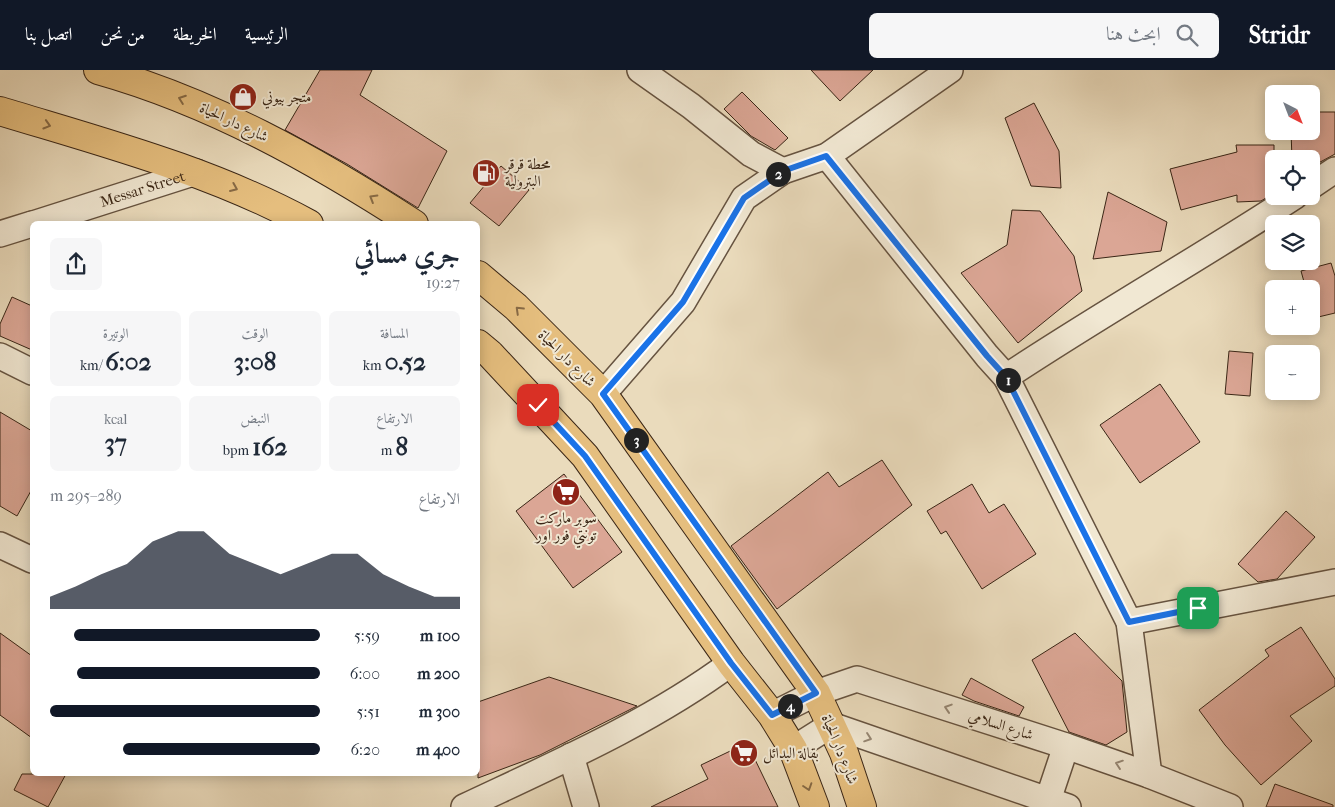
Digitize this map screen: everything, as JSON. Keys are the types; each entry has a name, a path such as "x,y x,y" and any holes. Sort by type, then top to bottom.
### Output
{"main road":[{"name":"شارع دار الحياة","path":"113,72 212,110 296,151 409,221"},
{"path":"0,111 196,172 279,207 304,221"},
{"name":"شارع دار الحياة","path":"480,277 516,307 603,394 816,693 844,753 862,807"},
{"path":"480,346 585,456 731,663 772,715 793,749 815,807"}],"street":[{"path":"640,70 691,106 751,154 783,171"},
{"path":"603,394 683,302 744,198 783,171 826,156 950,70"},
{"path":"826,156 1006,377 1129,622 1149,774"},
{"path":"1320,180 1335,170"},
{"name":"Messar Street","path":"42,221 196,172"},
{"path":"1006,377 1080,328 1223,243 1281,205"},
{"name":"Messar Street","path":"0,234 30,225"},
{"path":"0,356 30,371"},
{"path":"0,545 30,559"},
{"path":"1129,622 1335,582"},
{"path":"464,807 571,756 693,692 731,663"},
{"name":"شارع السلامي","path":"772,715 816,693 857,679 1149,774 1192,800 1230,807"},
{"path":"793,749 832,725 1058,804 1066,746"},
{"path":"571,756 586,807"}],"building":[{"path":"320,70 372,70 360,95 447,151 418,208 347,164 285,130"},
{"path":"811,70 873,70 840,101"},
{"path":"742,92 788,138 775,150 751,136 724,109"},
{"path":"1034,103 1059,151 1061,188 1031,186 1005,118"},
{"path":"1320,112 1335,112 1335,154 1320,162 1320,150 1292,150 1291,140 1320,140"},
{"path":"1236,145 1274,145 1274,150 1265,150 1265,199 1261,201 1237,202 1237,195 1181,210 1170,169 1237,152"},
{"path":"501,166 529,190 499,226 470,203"},
{"path":"1108,192 1167,222 1161,251 1093,259"},
{"path":"1012,210 1040,211 1074,256 1082,291 1018,343 961,273 1007,245"},
{"path":"1331,263 1335,276 1335,313 1320,317 1320,280 1304,280 1301,271 1320,270 1320,266"},
{"path":"12,297 30,305 30,349 0,336 0,324"},
{"path":"1229,351 1253,353 1250,396 1225,394"},
{"path":"1160,384 1200,442 1140,483 1100,425"},
{"path":"0,412 30,430 30,493 17,516 0,506"},
{"path":"882,460 912,505 777,609 731,546 828,472 839,487"},
{"path":"564,474 622,552 573,588 516,511"},
{"path":"972,484 989,513 1004,504 1036,554 982,589 946,531 941,534 927,511"},
{"path":"1286,511 1315,537 1277,579 1258,582 1238,564"},
{"path":"1301,627 1335,679 1335,686 1290,716 1312,741 1261,785 1225,745 1199,710 1269,656 1265,650"},
{"path":"0,633 30,655 30,737 0,715"},
{"path":"1075,633 1122,681 1127,732 1106,745 1069,732 1032,660"},
{"path":"549,677 637,706 540,755 478,778 480,776 480,701"},
{"path":"971,678 1024,707 1019,716 962,695"},
{"path":"747,743 778,807 651,807 708,779 701,765"},
{"path":"22,774 30,774 30,776 65,776 48,807 14,790"},
{"path":"1275,784 1333,805 1333,807 1266,807"}],"place":[{"name":"متجر بيوني","path":"243,97"},
{"name":"محطة قرقر البترولية","path":"486,173"},
{"name":"سوبر ماركت تونتي فور اور","path":"566,492"},
{"name":"بقالة البدائل","path":"744,753"}],"route":[{"path":"538,405 585,456 731,663 772,715 816,693 603,394 683,302 744,198 783,171 826,156 1006,377 1129,622 1198,608"}]}
